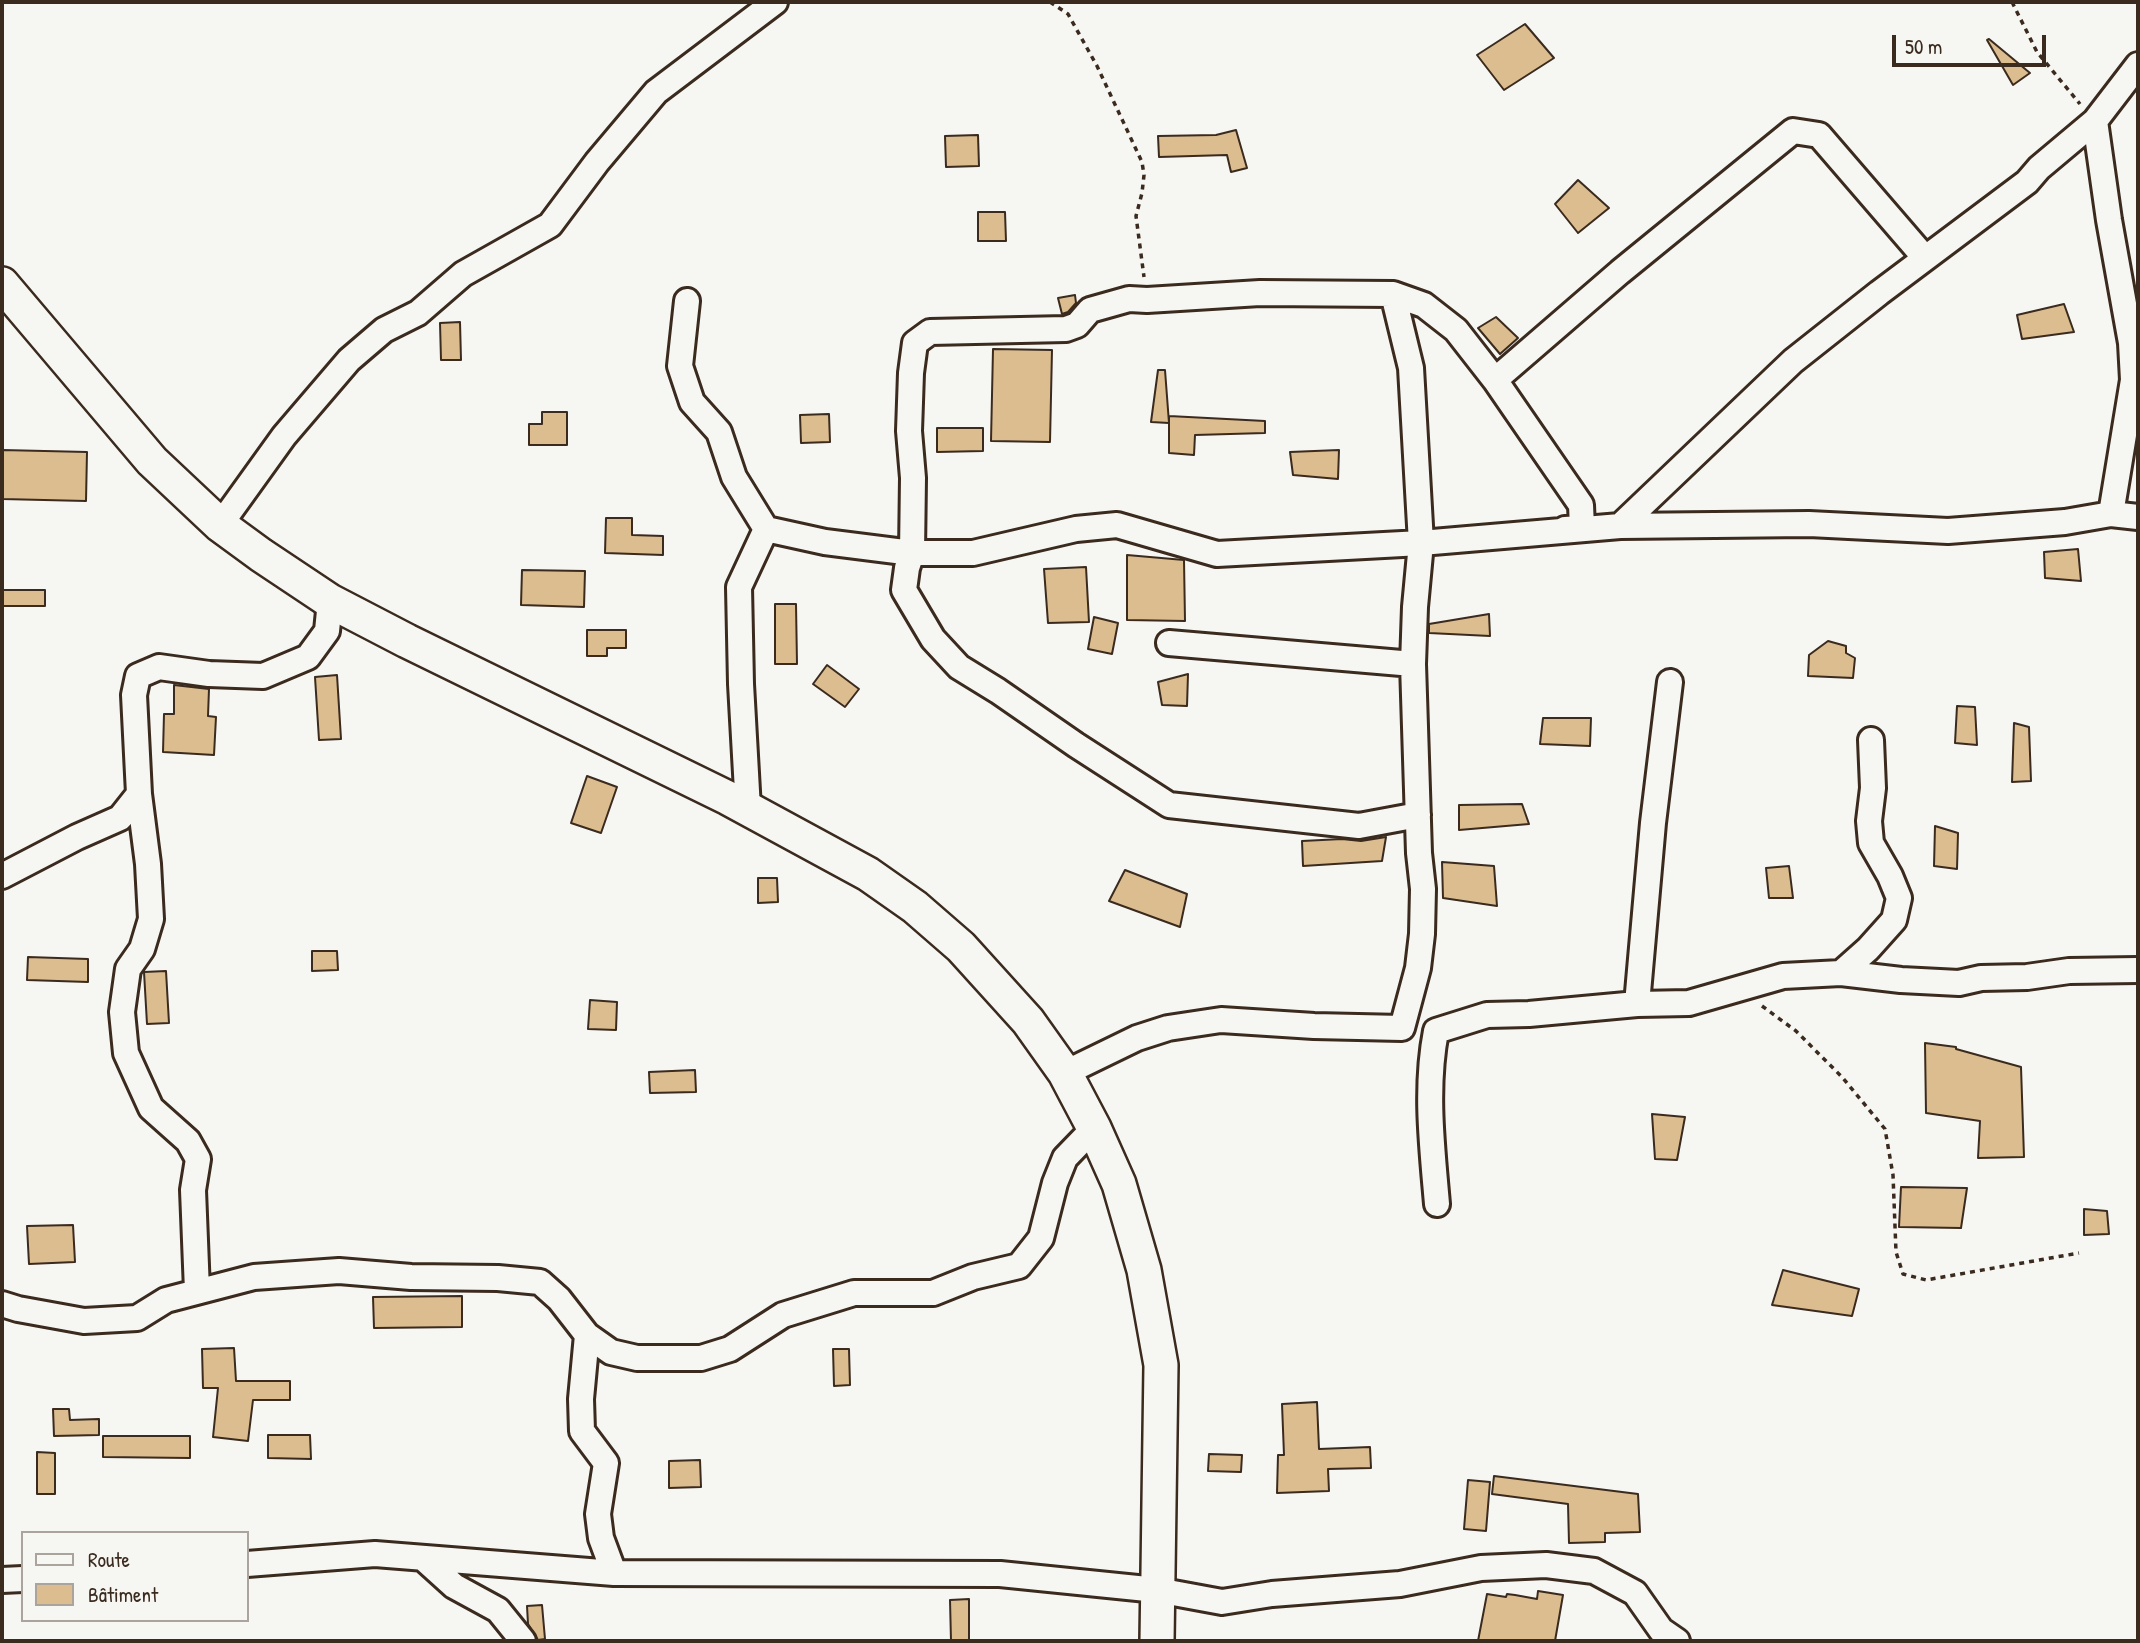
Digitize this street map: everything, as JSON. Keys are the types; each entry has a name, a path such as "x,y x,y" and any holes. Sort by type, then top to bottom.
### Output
{"main road":[{"path":"2,284 152,461 220,524 261,555 330,601 748,809 868,874 915,907 961,947 1028,1021 1065,1073 1094,1128 1119,1184 1144,1270 1161,1365 1157,1641"}],"street":[{"path":"220,524 284,436 349,360 384,330 418,313 463,274 550,225 597,162 656,92 775,2"},
{"path":"1620,526 1793,361 2027,182 2039,168 2095,121 2138,65"},
{"path":"2095,121 2109,220 2135,342 2133,380 2111,514"},
{"path":"1495,380 1620,272 1793,131 1819,135 1925,258"},
{"path":"1418,815 1359,826 1169,805 959,667 933,639 904,590 912,553 913,478 909,431 915,343 930,332 1066,329 1077,325 1090,310 1129,299 1260,293 1393,294 1424,305 1456,330 1495,380 1581,505 1582,527 1421,543"},
{"path":"1393,294 1411,368 1421,543 1413,664 1423,889 1422,934 1418,968 1402,1028"},
{"path":"688,302 680,366 692,402 719,432 734,477 766,529 825,542 912,553 973,553 1076,529 1118,525 1217,554 1421,543 1620,526 1809,524 1948,531 2064,522 2111,514 2138,517"},
{"path":"748,809 739,587 766,529"},
{"path":"197,1291 193,1190 198,1159 188,1141 151,1108 126,1053 122,1012 128,969 142,949 151,919 148,864 139,794 134,695 138,676 159,667 209,674 262,676 309,657 327,631 330,601"},
{"path":"1170,643 1413,664"},
{"path":"1637,1004 1653,823 1670,682"},
{"path":"1841,973 1868,949 1894,920 1899,898 1891,876 1871,844 1871,740"},
{"path":"2,876 76,837 120,818 139,794"},
{"path":"1065,1073 1137,1038 1168,1028 1221,1020 1436,1031 1486,1015 1689,1003 1783,976 1841,973 1901,981 1959,983 1980,978 2069,971 2138,970"},
{"path":"1436,1031 1430,1098 1437,1204"},
{"path":"2,1304 84,1321 138,1318 166,1300 254,1277 339,1271 411,1277 498,1278 540,1282 559,1299 587,1335 611,1352 637,1358 701,1358 730,1349 783,1315 853,1293 933,1293 973,1277 1019,1266 1041,1238 1055,1183 1065,1158 1094,1128"},
{"path":"587,1335 581,1399 582,1431 606,1463 598,1514 601,1538 614,1573"},
{"path":"248,1564 375,1554 614,1573 1000,1574 1157,1590 1222,1602 1272,1594 1400,1584 1481,1568 1546,1565 1594,1571 1635,1594 1661,1630 1677,1641"},
{"path":"423,1558 454,1586 498,1610 523,1641"},
{"path":"2,1580 21,1579"}],"path":[{"path":"1050,2 1069,14 1097,66 1142,162 1143,193 1136,216 1147,300"},
{"path":"2012,2 2037,52 2095,121"},
{"path":"1737,989 1796,1031 1842,1077 1885,1129 1893,1175 1896,1252 1903,1274 1926,1280 2079,1253"}],"building":[{"path":"1525,24 1554,58 1504,90 1477,55"},
{"path":"1987,40 2030,73 2013,85"},
{"path":"1236,130 1247,168 1231,172 1227,155 1159,157 1158,136 1216,135"},
{"path":"978,135 979,166 946,167 945,136"},
{"path":"1578,180 1609,208 1578,233 1555,204"},
{"path":"978,212 1005,212 1006,241 978,241"},
{"path":"1075,295 1076,303 1068,312 1062,314 1058,298"},
{"path":"2064,304 2074,332 2022,339 2017,315"},
{"path":"1496,317 1518,338 1500,354 1478,328"},
{"path":"460,322 461,360 441,360 440,323"},
{"path":"993,349 1052,350 1050,442 991,441"},
{"path":"1158,370 1165,370 1169,423 1151,422"},
{"path":"542,412 567,412 567,445 529,445 529,424 542,424"},
{"path":"829,414 830,442 801,443 800,415"},
{"path":"1169,416 1265,421 1265,433 1195,435 1194,455 1169,453"},
{"path":"937,428 983,428 983,451 937,452"},
{"path":"2,450 87,452 86,501 2,499"},
{"path":"1339,450 1338,479 1293,475 1290,452"},
{"path":"606,518 632,518 632,535 663,536 663,555 605,553"},
{"path":"2078,549 2081,581 2045,578 2044,552"},
{"path":"1127,555 1184,560 1185,621 1127,620"},
{"path":"1086,567 1089,622 1048,623 1044,569"},
{"path":"522,570 585,571 584,607 521,605"},
{"path":"2,590 45,590 45,606 2,606"},
{"path":"775,604 796,604 797,664 775,664"},
{"path":"1489,614 1490,636 1429,633 1429,624"},
{"path":"1094,617 1118,623 1112,654 1088,649"},
{"path":"587,630 626,630 626,648 607,648 607,656 587,656"},
{"path":"1828,641 1846,646 1846,653 1855,658 1853,678 1808,676 1809,655"},
{"path":"827,665 859,689 845,707 813,684"},
{"path":"1188,674 1187,706 1162,705 1158,682"},
{"path":"337,675 341,739 319,740 315,677"},
{"path":"174,685 209,689 208,716 216,717 214,755 163,752 164,714 174,714"},
{"path":"1957,706 1975,707 1977,745 1955,743"},
{"path":"1543,718 1591,718 1590,746 1540,744"},
{"path":"2014,723 2029,727 2031,781 2012,782"},
{"path":"587,776 617,787 601,833 571,823"},
{"path":"1522,804 1529,824 1459,830 1459,805"},
{"path":"1935,826 1958,833 1957,869 1934,866"},
{"path":"1386,837 1382,861 1303,866 1302,841 1361,841"},
{"path":"1442,862 1494,866 1497,906 1443,898"},
{"path":"1789,866 1793,898 1769,898 1766,868"},
{"path":"1125,870 1187,894 1180,927 1109,901"},
{"path":"758,878 777,878 778,902 758,903"},
{"path":"312,951 337,951 338,970 312,971"},
{"path":"28,957 88,959 88,982 27,980"},
{"path":"166,971 169,1023 147,1024 144,972"},
{"path":"590,1000 617,1002 616,1030 588,1029"},
{"path":"1925,1043 1956,1047 2021,1067 2024,1157 1978,1158 1980,1121 1926,1113"},
{"path":"695,1070 696,1092 650,1093 649,1072"},
{"path":"1652,1114 1685,1117 1677,1160 1655,1159"},
{"path":"1901,1187 1967,1188 1961,1228 1899,1227"},
{"path":"2084,1209 2107,1211 2109,1234 2084,1235"},
{"path":"73,1225 75,1262 29,1264 27,1226"},
{"path":"1783,1270 1859,1289 1852,1316 1772,1305"},
{"path":"462,1296 462,1327 374,1328 373,1297"},
{"path":"234,1348 236,1381 290,1381 290,1400 253,1400 248,1441 213,1437 218,1388 203,1388 202,1349"},
{"path":"833,1349 849,1349 850,1385 834,1386"},
{"path":"1317,1402 1319,1449 1370,1447 1371,1468 1328,1469 1329,1491 1277,1493 1278,1455 1284,1455 1282,1404"},
{"path":"53,1409 69,1409 70,1420 99,1419 99,1435 54,1436"},
{"path":"268,1435 310,1435 311,1459 268,1458"},
{"path":"103,1436 190,1436 190,1458 103,1457"},
{"path":"37,1452 55,1453 55,1494 37,1494"},
{"path":"1209,1454 1242,1455 1241,1472 1208,1471"},
{"path":"700,1460 701,1487 669,1488 669,1461"},
{"path":"1494,1476 1638,1494 1640,1532 1605,1533 1605,1542 1569,1543 1568,1504 1492,1494"},
{"path":"1468,1480 1490,1482 1486,1531 1464,1529"},
{"path":"1538,1591 1563,1595 1555,1641 1478,1641 1487,1594 1537,1599"},
{"path":"969,1599 969,1641 951,1641 950,1600"},
{"path":"542,1605 545,1639 538,1640 528,1624 527,1606"}]}
